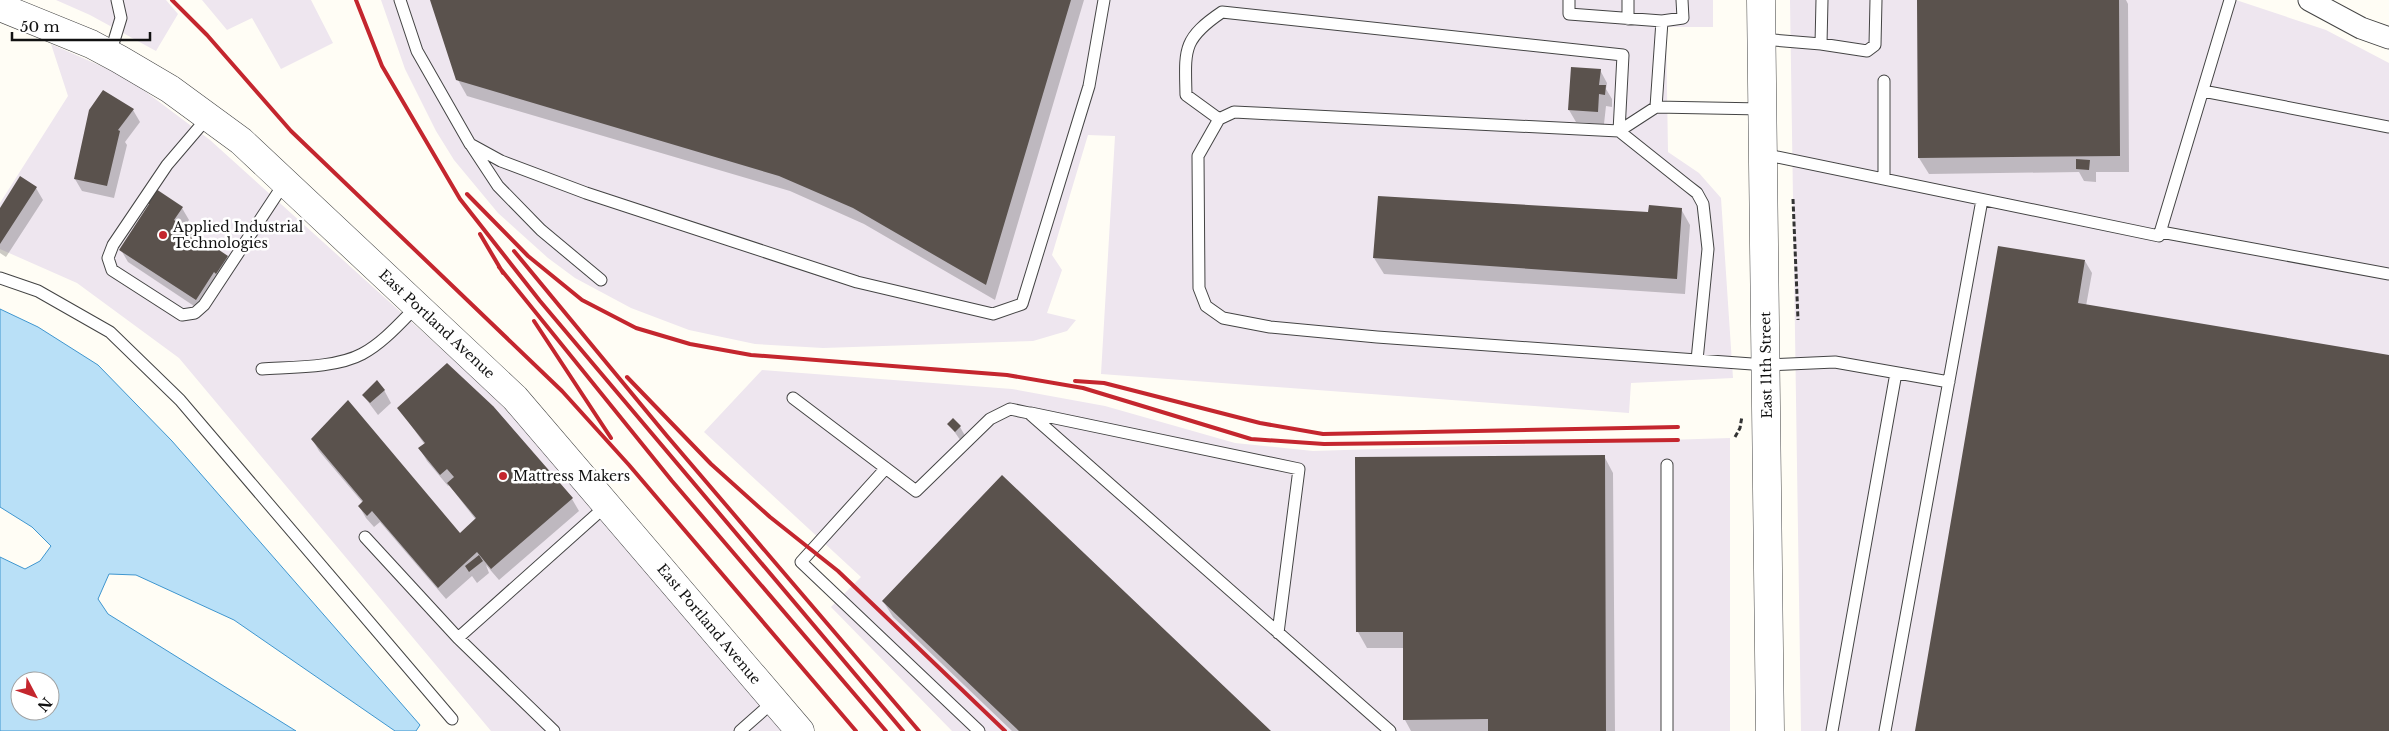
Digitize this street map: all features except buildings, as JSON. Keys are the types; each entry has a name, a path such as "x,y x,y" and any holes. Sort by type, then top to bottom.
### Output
{"street":[{"name":"East 11th Street","path":"1761,0 1770,731"},
{"path":"2309,0 2361,28 2389,38"},
{"name":"East Portland Avenue","path":"0,7 91,44 110,54 170,89 241,141 515,398 800,731"}],"lane":[{"path":"110,54 121,18 117,0"},
{"path":"400,0 417,51 470,144 498,186 541,230 601,280"},
{"path":"470,144 501,161 586,193 848,279 993,314 1022,304 1089,86 1104,0"},
{"path":"1569,0 1569,14 1662,21 1683,18 1682,0"},
{"path":"1628,0 1628,19"},
{"path":"1821,44 1822,0"},
{"path":"1761,39 1821,44 1867,51 1875,45 1876,0"},
{"path":"1763,154 2160,236 2230,0"},
{"path":"1219,119 1186,95 1185,53 1200,27 1222,12 1623,55 1619,132"},
{"path":"1656,106 1662,21"},
{"path":"1884,81 1884,179"},
{"path":"2203,91 2389,127"},
{"path":"1619,132 1656,106 1762,109"},
{"path":"1697,360 1708,249 1703,204 1697,193 1619,132 1234,112 1219,119 1198,156 1199,288 1206,306 1223,318 1270,327 1376,337 1766,365 1835,362 1949,382"},
{"path":"208,117 167,165 113,245 108,258 112,270 182,316 195,313 204,305 285,182"},
{"path":"1885,731 1982,200"},
{"path":"2161,232 2389,274"},
{"path":"0,278 38,290 110,332 180,400 452,719"},
{"path":"262,369 332,362 361,354 385,337 418,305"},
{"path":"1832,731 1896,373"},
{"path":"793,398 916,491 990,420 1010,409 1299,469 1278,632"},
{"path":"1029,413 1390,731"},
{"path":"1667,465 1667,731"},
{"path":"886,468 801,562 979,731"},
{"path":"458,638 607,505"},
{"path":"365,537 458,638 554,731"},
{"path":"740,731 774,701"}],"path":[{"path":"1793,199 1798,320"},
{"path":"1735,436 1740,428 1742,415"}],"shaded area":[{"path":"56,0 166,0 178,14 156,51 90,15"},
{"path":"202,0 311,0 333,43 281,69 252,18 227,30"},
{"path":"381,0 1713,0 1713,27 1666,27 1668,152 1699,173 1721,198 1733,378 1631,383 1629,413 1101,374 1115,136 1088,135 1052,255 1062,270 1047,313 1076,320 1067,331 1033,341 823,348 755,344 689,330 631,308 575,278 548,258 498,213 454,160 436,131 405,69"},
{"path":"1790,0 2236,0 2326,30 2389,63 2389,731 1801,731"},
{"path":"51,44 110,70 138,86 210,140 486,389 535,440 782,731 491,731 179,358 77,283 0,249 0,203 68,96"},
{"path":"762,370 1012,389 1105,406 1235,443 1313,451 1730,438 1730,731 952,731 831,607 861,577 704,432"}],"water":[{"path":"0,309 38,327 98,365 172,441 420,725 416,731 395,731 234,620 136,575 109,574 98,599 108,614 296,731 0,731 0,557 25,569 40,561 51,546 32,527 0,507"}],"railway":[{"path":"172,0 207,35 291,131 562,391 629,465 856,731"},
{"path":"356,0 382,66 460,199 540,301 903,731"},
{"path":"467,194 528,256 582,300 636,328 690,344 751,355 1007,375 1083,388 1251,439 1324,444 1678,440"},
{"path":"480,234 503,273"},
{"path":"514,251 667,436 919,731"},
{"path":"499,267 672,481 886,731"},
{"path":"534,321 611,438"},
{"path":"627,377 711,464 770,517 838,571 1005,731"},
{"path":"1075,381 1104,383 1260,423 1323,434 1678,427"}],"place":[{"name":"Applied Industrial Technologies","path":"163,235"},
{"name":"Mattress Makers","path":"503,476"}]}
